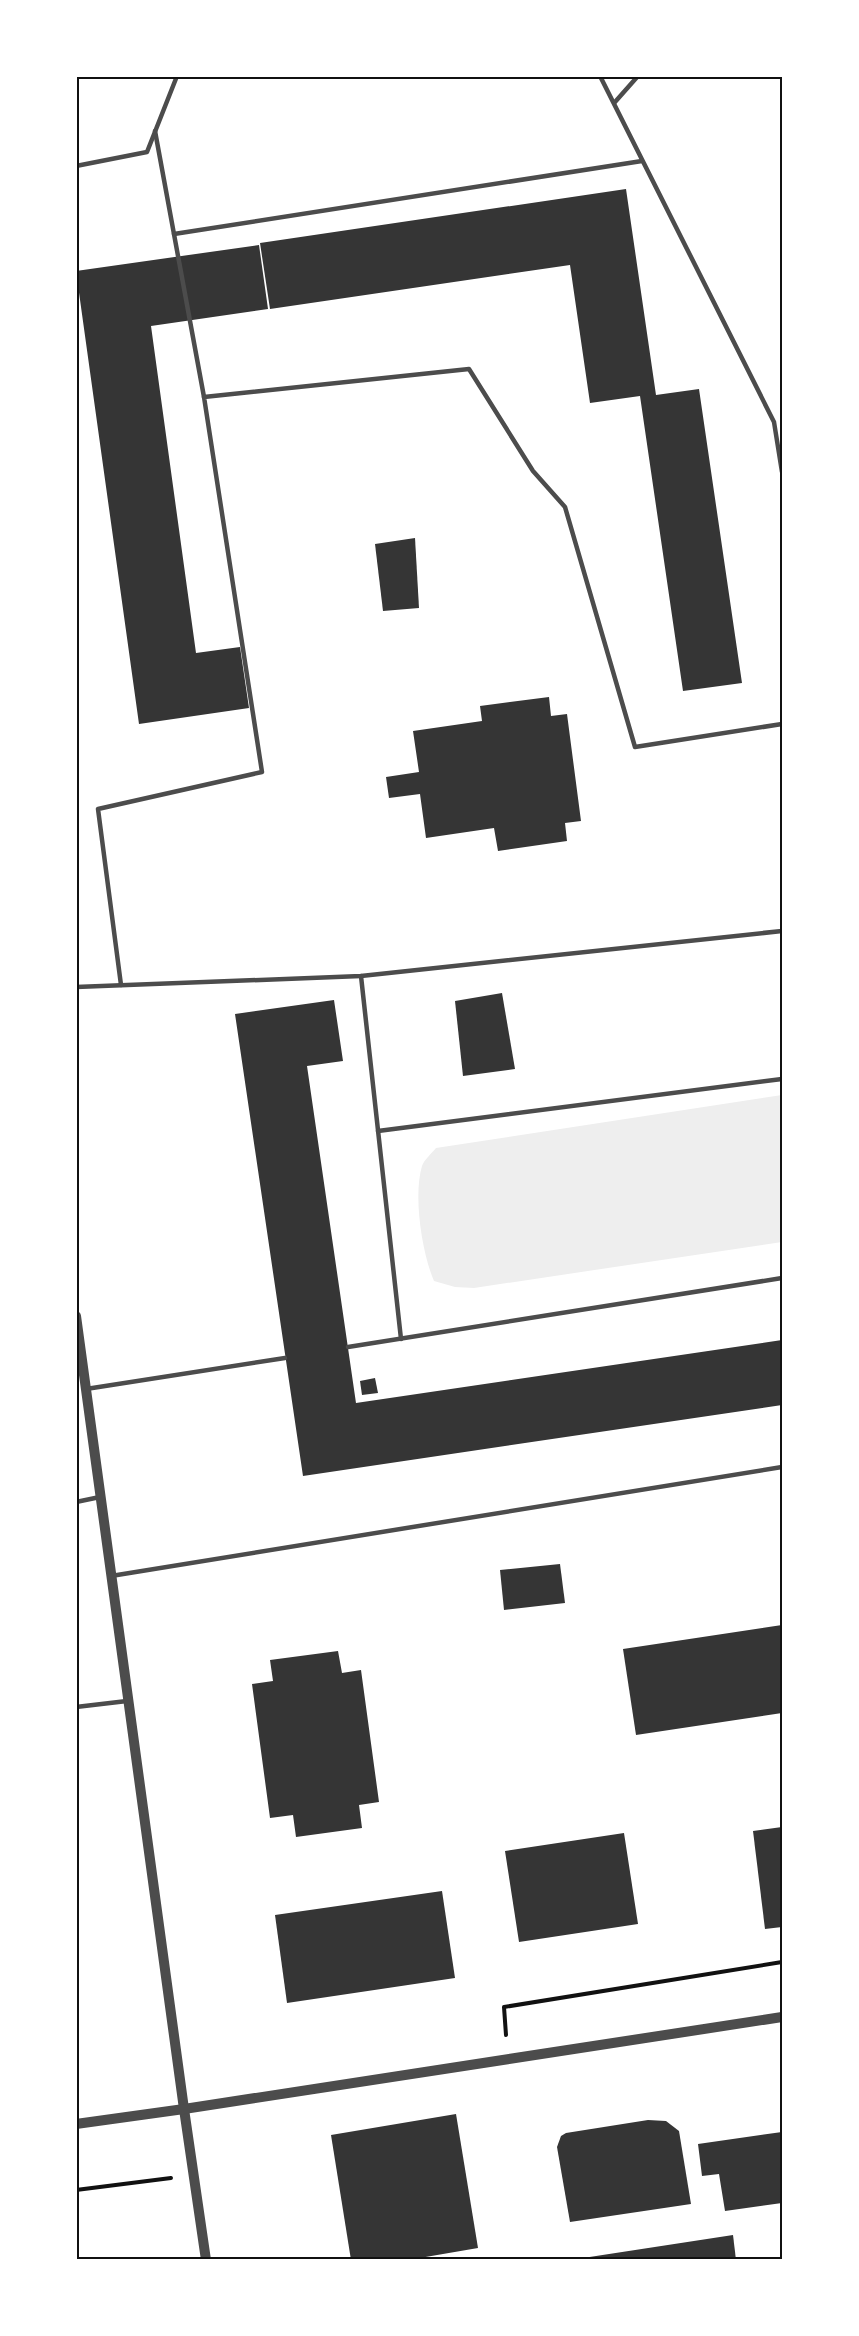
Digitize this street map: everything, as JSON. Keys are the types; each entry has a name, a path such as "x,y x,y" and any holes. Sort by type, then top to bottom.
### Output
{"street":[{"path":"76,1316 206,2259"},
{"path":"76,2124 783,2016"}],"lane":[{"path":"76,166 147,152 177,76"},
{"path":"600,76 774,422 783,472"},
{"path":"615,102 638,76"},
{"path":"121,985 98,809 261,772 204,397 155,131"},
{"path":"174,234 642,161"},
{"path":"204,397 470,369 533,471 565,507 635,747 783,724"},
{"path":"76,987 361,976 783,931"},
{"path":"361,976 401,1339"},
{"path":"378,1131 783,1079"},
{"path":"348,1347 783,1278"},
{"path":"86,1389 285,1358"},
{"path":"111,1575 783,1467"},
{"path":"76,1502 101,1497"},
{"path":"76,1707 129,1701"}],"path":[{"path":"508,2059 504,2007 783,1962"},
{"path":"76,2190 194,2175"}],"shaded area":[{"path":"782,1095 782,1242 474,1288 455,1287 434,1281 420,1224 418,1193 422,1166 436,1148"}],"building":[{"path":"626,189 656,395 699,389 742,683 683,691 640,396 590,403 570,265 270,309 260,243"},
{"path":"259,245 268,309 151,326 196,653 240,647 249,708 139,724 76,271"},
{"path":"415,538 419,608 383,611 375,544"},
{"path":"549,697 551,716 567,714 581,821 565,823 567,841 498,851 494,828 426,838 420,794 389,798 386,777 419,772 413,731 482,721 480,706"},
{"path":"502,993 515,1069 463,1076 455,1001"},
{"path":"334,1000 343,1061 307,1066 356,1403 782,1340 782,1405 303,1476 235,1014"},
{"path":"375,1378 378,1393 362,1395 360,1381"},
{"path":"560,1564 565,1603 504,1610 500,1570"},
{"path":"782,1625 782,1713 636,1735 623,1649"},
{"path":"338,1651 342,1673 361,1670 379,1802 359,1805 362,1828 296,1837 293,1815 270,1818 252,1684 273,1681 270,1660"},
{"path":"782,1827 782,1927 765,1929 753,1831"},
{"path":"624,1833 638,1924 519,1942 505,1851"},
{"path":"442,1891 455,1978 287,2003 275,1915"},
{"path":"456,2114 478,2248 408,2260 351,2260 331,2135"},
{"path":"648,2120 666,2121 679,2131 691,2204 570,2222 557,2147 561,2136 566,2133"},
{"path":"782,2132 782,2203 725,2211 719,2174 702,2176 698,2144"},
{"path":"733,2235 736,2260 583,2260 583,2258"}]}
